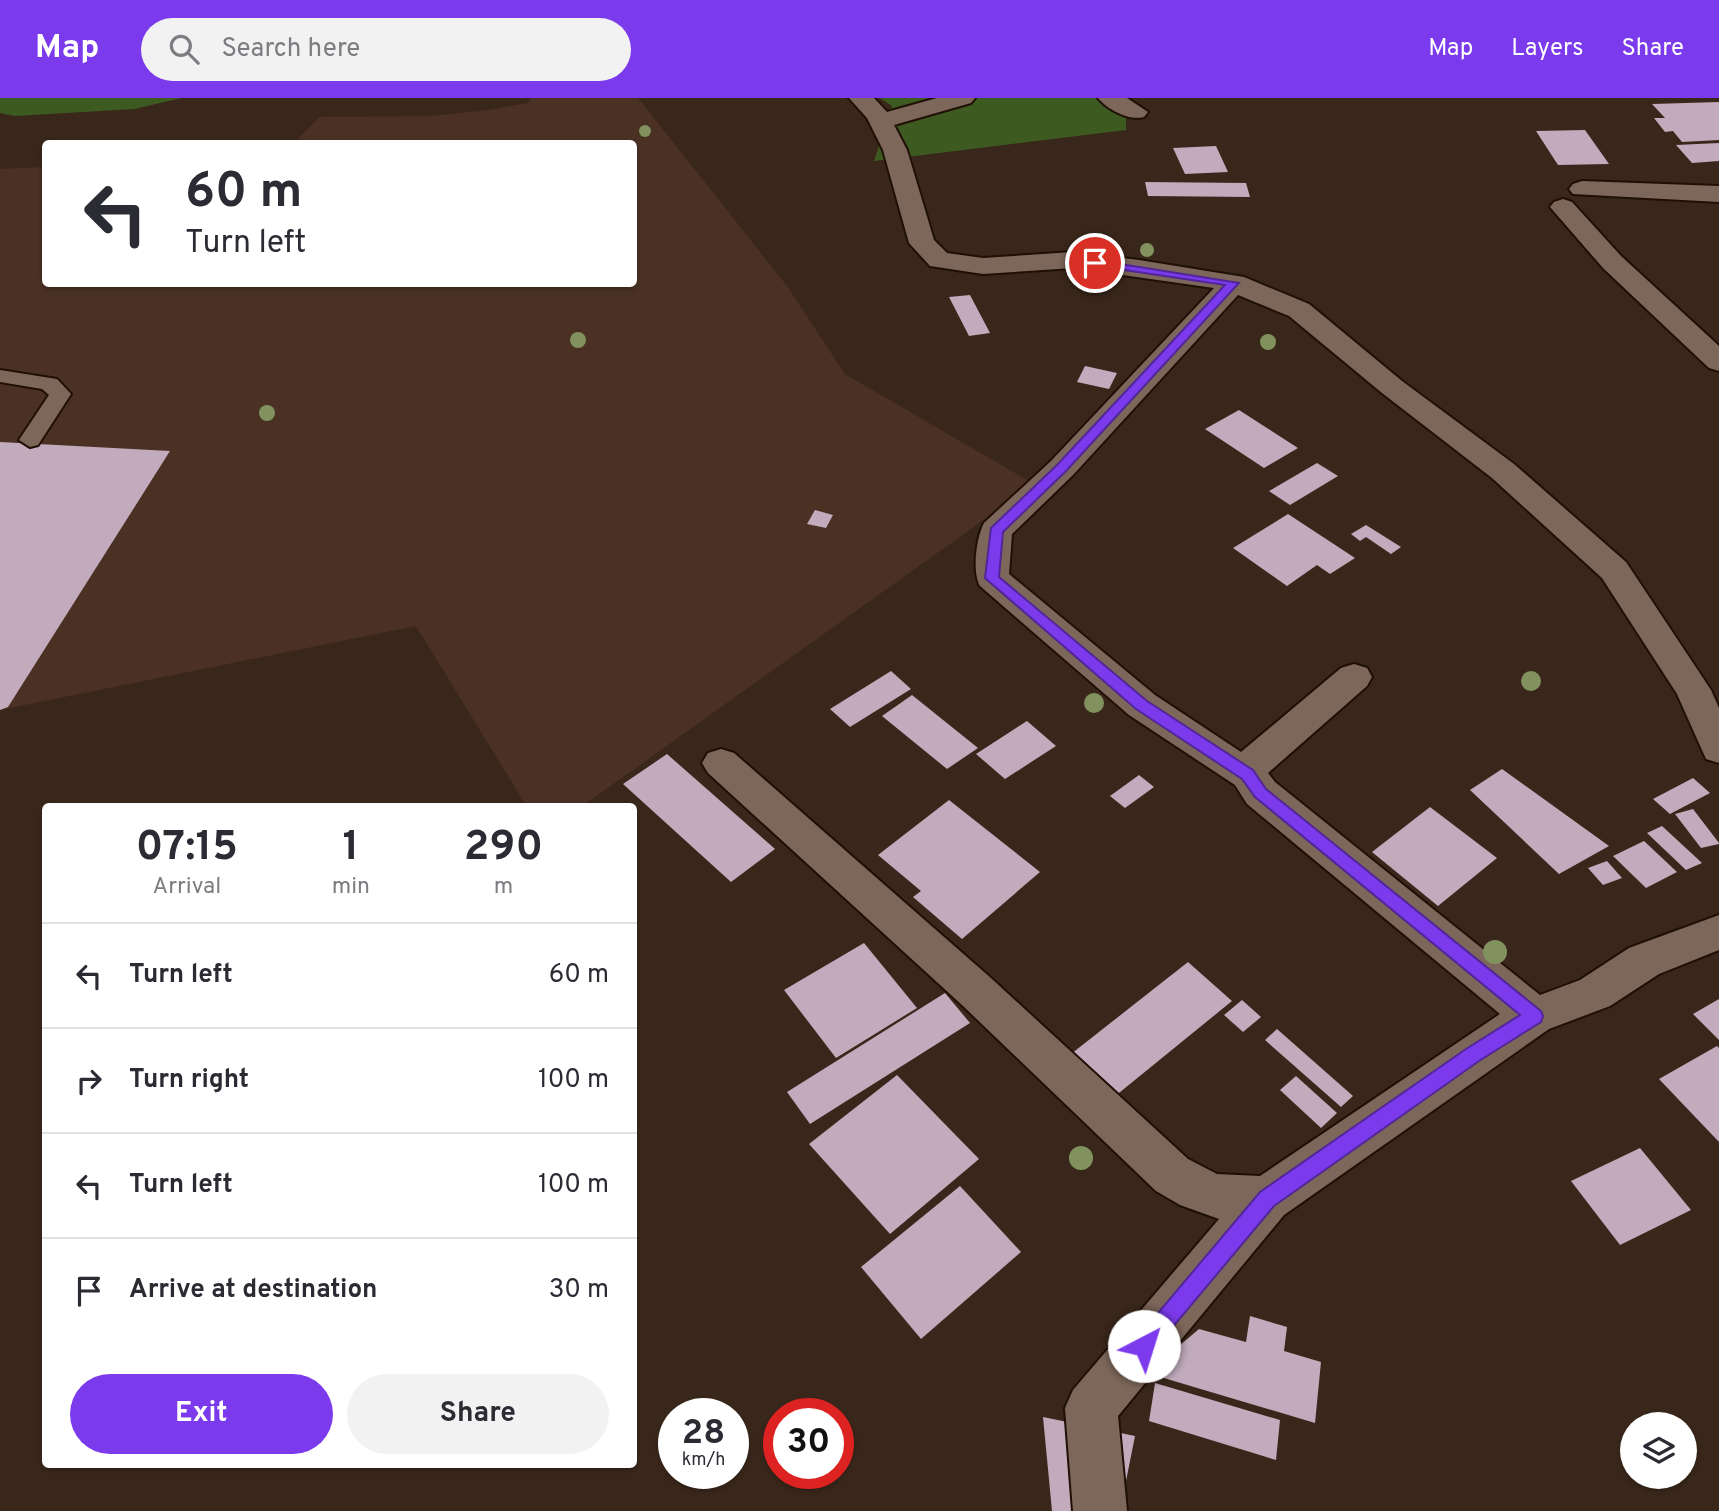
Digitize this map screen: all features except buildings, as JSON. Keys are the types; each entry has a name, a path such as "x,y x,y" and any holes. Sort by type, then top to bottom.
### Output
{"street":[{"path":"861,98 880,121 895,150 922,243 940,260 983,266 1073,260 1234,283 1299,310 1392,387 1503,471 1615,570 1692,690 1719,750"},
{"path":"880,121 963,98"},
{"path":"1110,98 1136,112"},
{"path":"1719,194 1573,198 1612,262 1719,362"},
{"path":"1234,283 1062,468 996,531 992,578 1142,705 1248,775 1261,793 1534,1016"},
{"path":"1248,775 1253,763 1354,677"},
{"path":"721,763 977,992 1172,1175 1202,1194 1234,1200 1267,1199"},
{"path":"1100,1511 1091,1408 1267,1199 1473,1055 1534,1016 1595,993 1644,961 1719,932"}],"lane":[{"path":"0,376 49,384 60,394 30,440"}],"shaded area":[{"path":"531,98 638,98 787,286 845,374 1034,484 587,803 525,803 416,626 0,710 0,169 42,167 42,287 637,287 637,140 297,140 319,117 431,116 528,103"}],"green space":[{"path":"0,98 182,98 134,109 15,116 0,113"},
{"path":"880,98 1126,98 1126,130 874,161 892,106"}],"route":[{"path":"1095,263 1234,283 1062,468 996,531 992,578 1142,705 1248,775 1261,793 1534,1016 1473,1055 1267,1199 1144,1346"}]}
